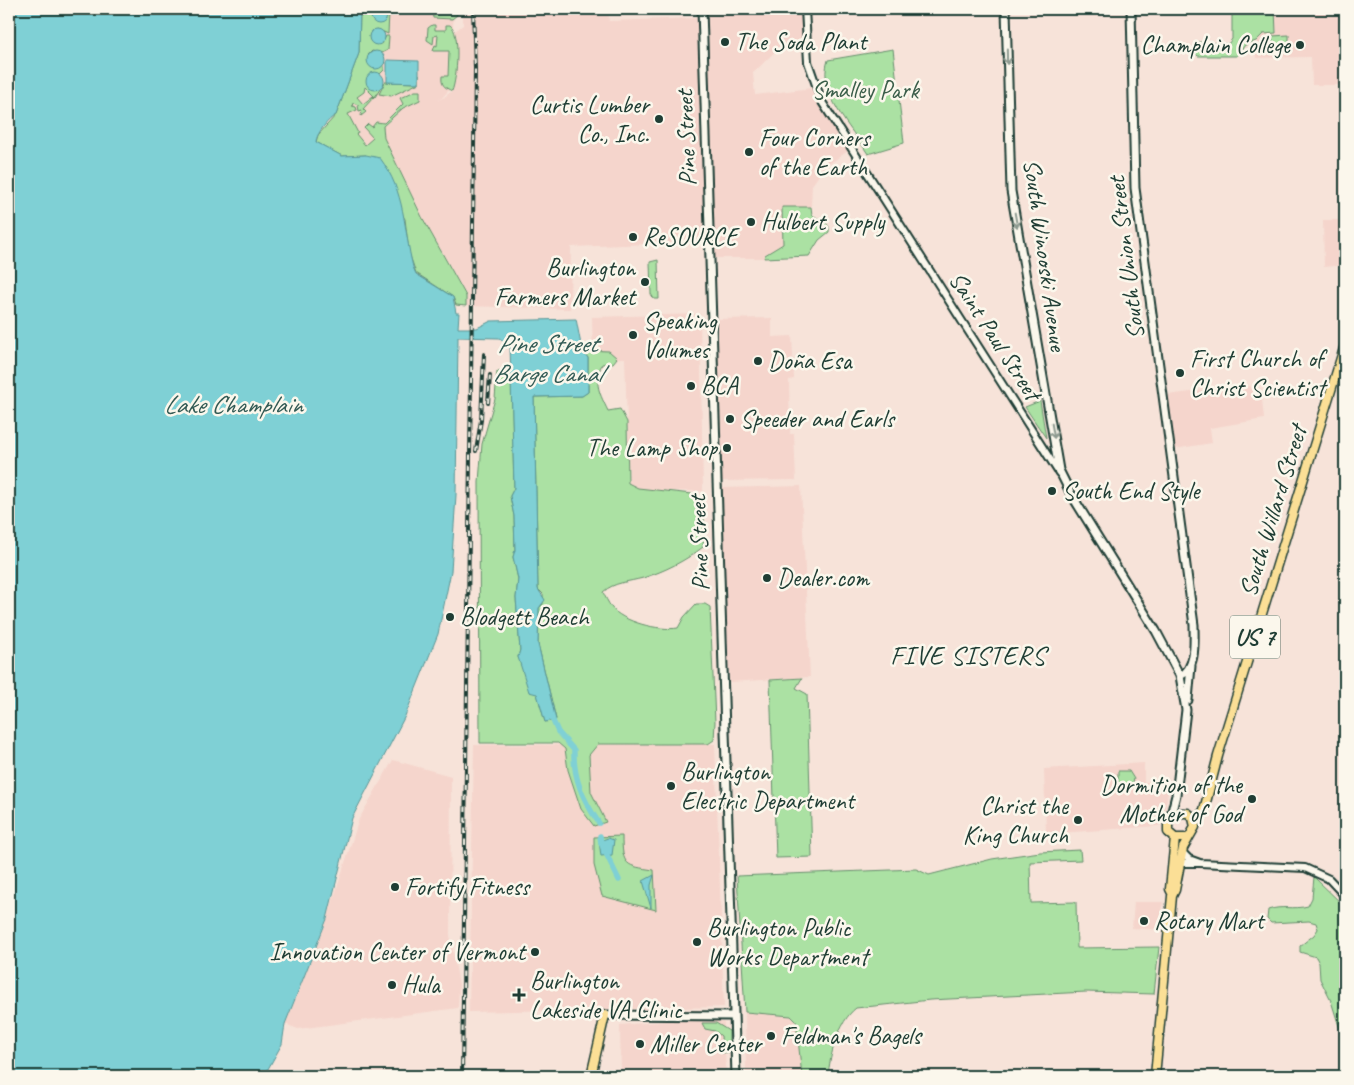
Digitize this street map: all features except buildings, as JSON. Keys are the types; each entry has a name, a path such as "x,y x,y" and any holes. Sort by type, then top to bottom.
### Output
{"main road":[{"name":"Pine Street","path":"702,9 736,1076"},
{"name":"South Winooski Avenue","path":"1006,9 1011,191 1060,476"},
{"name":"South Union Street","path":"1131,9 1135,188 1193,616 1186,710 1176,795 1171,815"},
{"name":"South Willard Street","path":"1195,824 1202,813 1345,346"},
{"name":"Saint Paul Street","path":"1060,476 1156,631 1180,676 1186,710"},
{"path":"1180,676 1187,672 1191,663"},
{"path":"1176,795 1195,824 1193,834 1188,838 1177,864"},
{"path":"1155,1076 1172,893 1175,890 1177,864 1174,838 1167,829 1171,815 1186,813 1204,803"},
{"path":"1174,838 1188,838"},
{"path":"591,1076 604,1015 734,1016"}],"street":[{"name":"Saint Paul Street","path":"805,9 808,62 822,102 1060,476"},
{"path":"1182,852 1190,859 1200,863"},
{"path":"1177,864 1200,863 1305,868 1329,879 1345,896"}],"shaded area":[{"path":"370,9 454,9 450,89 442,98 437,100 443,98 452,91 456,76 455,31 463,25 463,9 608,9 609,21 698,18 698,9 810,9 811,45 780,47 753,73 755,95 819,87 825,101 855,146 825,167 812,185 811,207 782,208 783,244 765,255 764,258 705,258 704,242 571,247 570,309 466,306 466,295 422,217 383,138 383,126 403,108 419,100 403,104 381,126 376,142 365,145 356,134 347,112"},
{"name":"Champlain College","path":"1275,9 1345,9 1345,85 1312,85 1311,57 1256,58 1255,33"},
{"path":"1323,220 1345,220 1345,265 1324,267"},
{"path":"700,314 703,491 629,491 625,358 593,359 592,317"},
{"path":"772,318 772,337 792,336 794,379 789,380 790,434 794,434 796,480 721,481 717,319"},
{"path":"1245,385 1261,389 1264,419 1210,428 1212,443 1174,449 1167,395"},
{"path":"801,486 810,677 729,682 721,488"},
{"path":"715,744 724,1007 469,1012 474,745"},
{"path":"393,760 451,776 450,935 459,985 458,1008 298,1029 285,1024 327,919 359,819"},
{"path":"1144,763 1144,782 1170,781 1163,822 1158,826 1046,834 1044,769"},
{"path":"1134,902 1163,902 1160,930 1132,928"},
{"path":"745,1012 791,1016 796,1021 802,1076 746,1076"},
{"path":"668,1021 718,1021 724,1023 726,1076 621,1076 620,1025"}],"green space":[{"path":"360,9 374,9 372,19 379,23 385,20 387,13 389,13 388,34 377,29 369,36 372,43 382,44 386,36 389,36 388,50 382,53 372,51 368,55 381,67 384,62 384,70 380,74 372,73 367,77 380,88 382,86 375,97 365,87 364,92 357,97 363,104 374,97 363,109 366,112 361,116 362,110 359,111 358,105 353,103 352,106 356,107 357,110 348,114 358,133 356,134 365,145 373,138 364,128 368,124 372,127 376,122 384,123 403,104 400,98 415,91 420,91 420,100 403,108 383,126 384,138 422,217 466,296 466,306 456,305 453,297 416,273 409,253 405,219 366,155 342,156 316,142 318,135 336,115 359,53"},
{"path":"432,9 448,11 456,9 457,15 452,19 433,18"},
{"path":"1232,9 1275,9 1276,33 1263,34 1256,41 1245,45 1237,56 1198,56 1195,53 1194,46 1198,42 1228,44 1232,39"},
{"path":"435,25 435,30 446,30 446,25 450,25 456,37 456,67 452,91 442,82 442,76 448,76 449,51 433,51 435,45 437,46 438,35 434,36 433,44 427,40 428,28"},
{"path":"1289,35 1289,46 1273,46 1272,36"},
{"name":"Smalley Park","path":"893,49 904,143 868,154 831,97 827,85 826,72 828,60"},
{"path":"419,74 419,83 391,96 379,94 385,82 418,83"},
{"path":"782,207 811,207 812,215 823,219 829,227 829,232 819,240 809,256 764,258 765,255 783,244"},
{"path":"658,260 659,299 654,299 651,294 650,262"},
{"path":"582,350 609,351 617,358 613,363 602,364 598,383 600,394 608,411 620,409 627,422 628,483 638,488 692,494 700,508 705,525 703,547 689,557 659,572 617,584 603,592 616,612 632,621 652,627 678,628 684,617 696,604 705,604 710,607 715,722 714,740 708,744 598,744 589,755 591,792 606,822 594,826 581,809 568,770 565,749 558,743 480,743 479,482 482,444 495,399 497,372 511,370 514,488 510,496 514,516 515,550 513,557 518,579 516,598 520,650 518,657 537,693 545,722 556,719 538,644 539,608 543,604 543,594 538,589 534,397 582,396 588,392 588,358"},
{"path":"1040,401 1046,438 1025,407"},
{"path":"802,678 796,688 807,694 812,857 776,858 770,680"},
{"path":"1118,771 1129,771 1134,779 1131,787 1118,788"},
{"path":"622,836 623,853 628,863 637,867 654,870 656,910 602,896 594,865 594,837"},
{"path":"1080,850 1081,860 1030,862 1031,903 1076,902 1077,948 1159,947 1154,994 1086,992 930,1000 856,1008 844,1022 836,1039 828,1076 802,1076 796,1021 791,1016 745,1012 737,876 916,869 929,875 992,859 1040,852"},
{"path":"1314,877 1345,907 1345,967 1343,975 1345,990 1345,1045 1331,1001 1320,979 1319,963 1316,957 1300,952 1300,946 1314,935 1318,929 1316,923 1309,921 1271,923 1267,919 1268,910 1308,906 1312,898"},
{"path":"702,1023 716,1023 729,1031 729,1052 722,1053 721,1036 715,1031 705,1029"}],"water":[{"path":"379,8 385,10 387,16 385,22 379,24 373,22 371,16 373,10"},
{"name":"Lake Champlain","path":"9,9 360,9 359,53 336,115 323,127 316,142 342,156 366,155 380,158 395,184 416,274 453,297 456,313 459,313 458,328 477,328 491,321 576,319 582,350 588,358 588,392 582,396 534,397 538,589 545,600 539,608 538,644 556,720 545,722 537,694 529,692 518,657 520,650 516,598 518,579 513,557 515,550 514,516 510,496 514,488 510,345 499,338 458,337 456,495 451,571 438,634 405,716 352,818 327,919 285,1024 282,1044 264,1076 9,1076"},
{"path":"374,29 380,29 385,34 383,43 374,45 369,40 369,34"},
{"path":"376,51 382,54 385,60 382,66 376,69 370,66 367,60 370,54"},
{"path":"387,60 419,61 419,83 387,82"},
{"path":"375,72 381,75 384,81 381,87 375,90 369,87 366,81 369,75"},
{"path":"608,838 614,840 612,855 601,856 599,841"},
{"path":"654,875 651,885 651,908 643,881"}],"waterway":[{"name":"Pine Street Barge Canal","path":"550,714 558,732 574,750 575,770 580,788 588,806 599,823"},
{"name":"Pine Street Barge Canal","path":"600,836 601,843 619,880"}],"railway":[{"path":"462,1076 475,69 473,9"},
{"path":"476,451 481,420 484,354"},
{"path":"488,403 490,375"}],"place":[{"name":"The Soda Plant","path":"725,42"},
{"name":"Champlain College","path":"1300,45"},
{"name":"Curtis Lumber Co., Inc.","path":"659,119"},
{"name":"Four Corners of the Earth","path":"749,152"},
{"name":"Hulbert Supply","path":"751,222"},
{"name":"ReSOURCE","path":"633,237"},
{"name":"Burlington Farmers Market","path":"645,282"},
{"name":"Speaking Volumes","path":"633,335"},
{"name":"Doña Esa","path":"758,361"},
{"name":"First Church of Christ Scientist","path":"1180,373"},
{"name":"BCA","path":"691,386"},
{"name":"Speeder and Earls","path":"730,419"},
{"name":"The Lamp Shop","path":"727,448"},
{"name":"South End Style","path":"1052,491"},
{"name":"Dealer.com","path":"767,578"},
{"name":"Blodgett Beach","path":"450,617"},
{"name":"Burlington Electric Department","path":"671,786"},
{"name":"Dormition of the Mother of God","path":"1252,799"},
{"name":"Christ the King Church","path":"1078,820"},
{"name":"Fortify Fitness","path":"395,887"},
{"name":"Rotary Mart","path":"1144,921"},
{"name":"Burlington Public Works Department","path":"697,942"},
{"name":"Innovation Center of Vermont","path":"535,952"},
{"name":"Hula","path":"392,985"},
{"name":"Burlington Lakeside VA Clinic","path":"519,995"},
{"name":"Feldman's Bagels","path":"771,1036"},
{"name":"Miller Center","path":"640,1044"}],"district":[{"name":"FIVE SISTERS","path":"968,655"}]}
